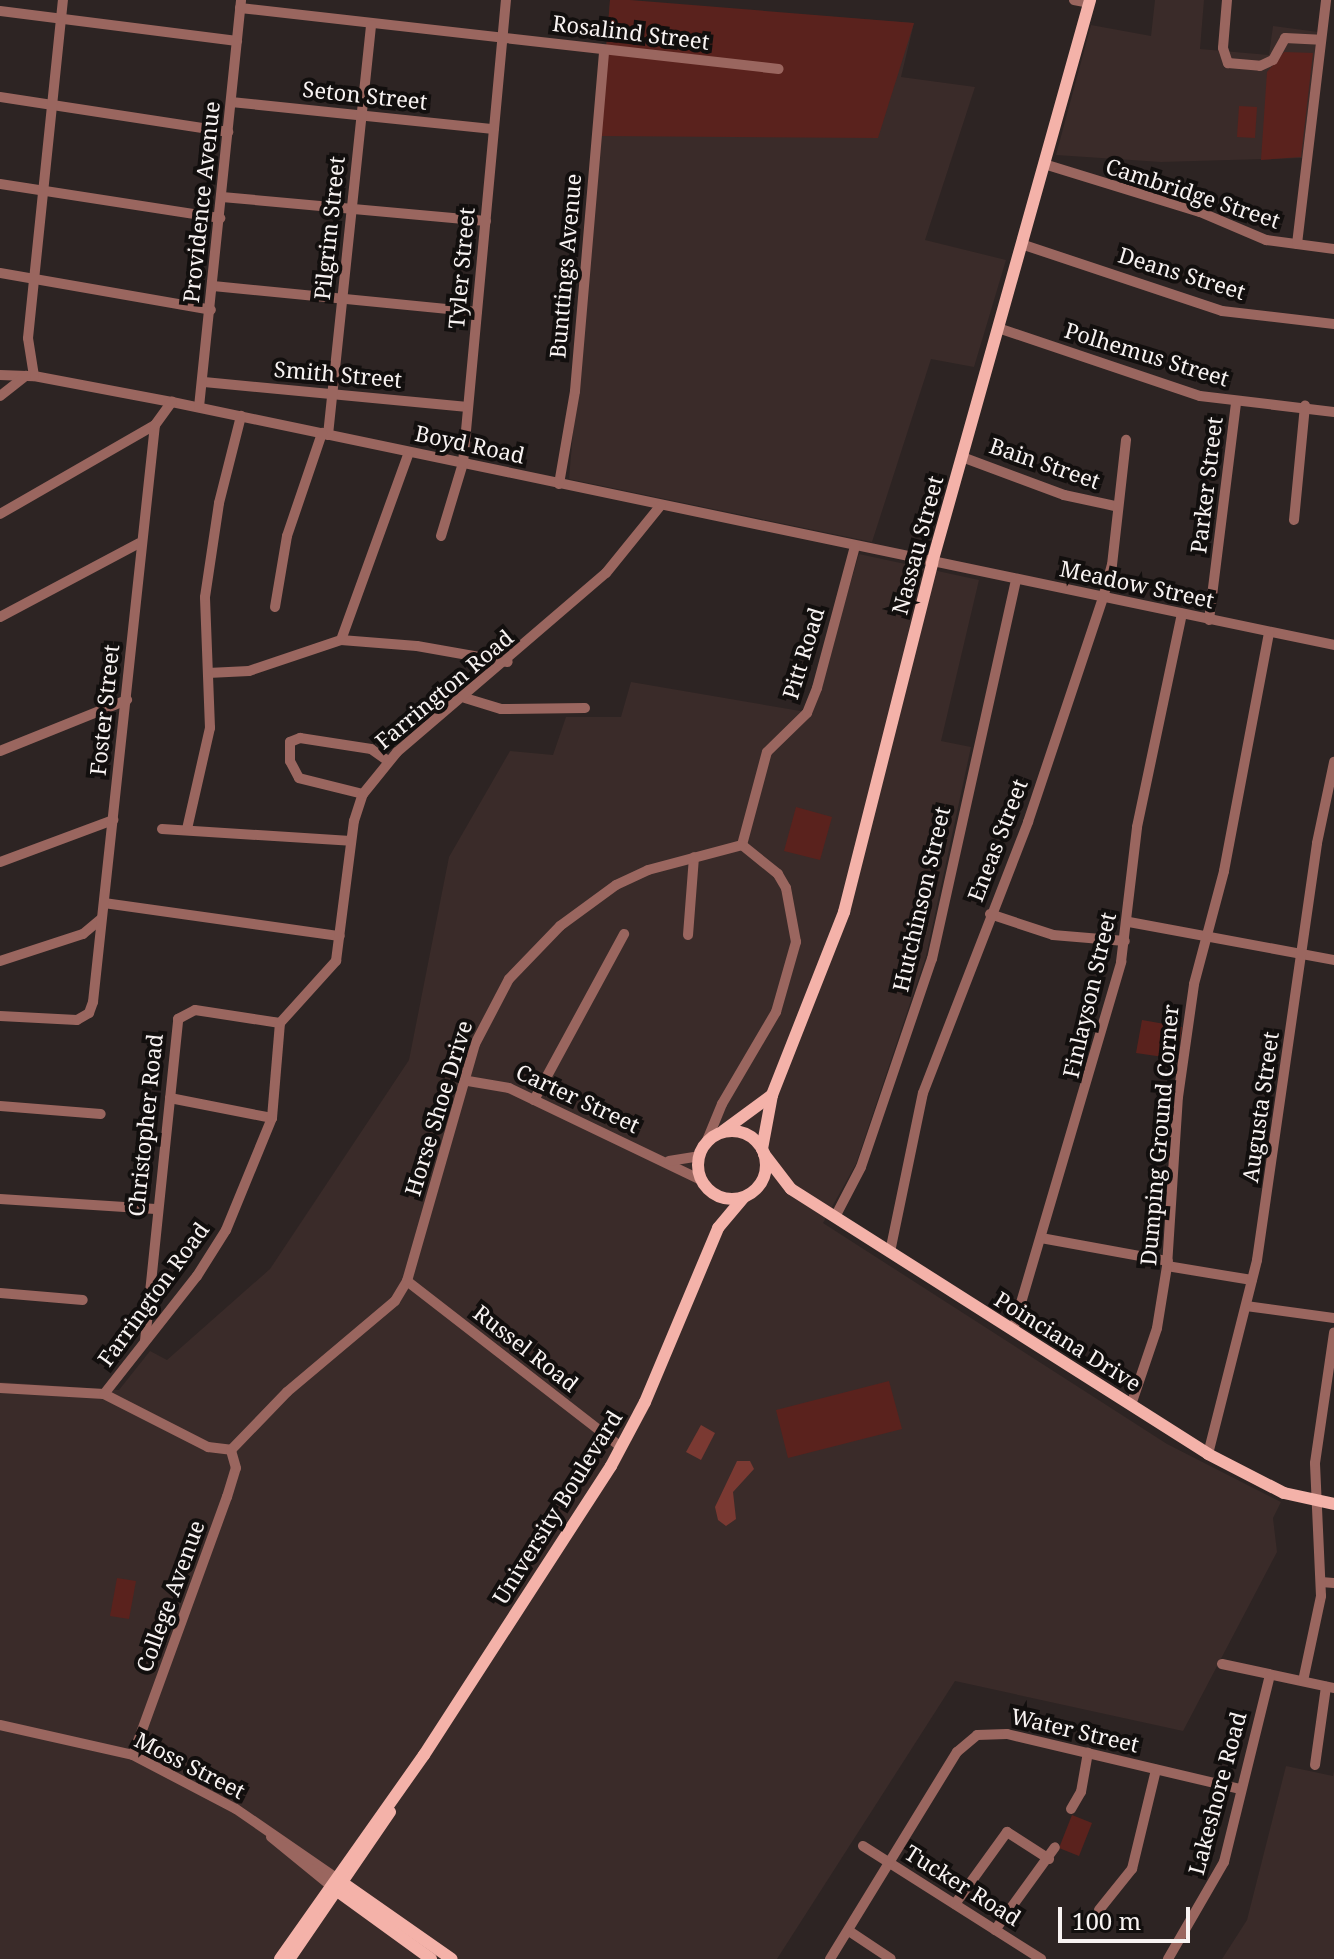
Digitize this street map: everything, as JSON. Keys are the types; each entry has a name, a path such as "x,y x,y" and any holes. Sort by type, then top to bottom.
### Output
{"main road":[{"name":"Nassau Street","path":"763,1151 772,1095 844,912 932,563 1089,2"},
{"path":"772,1095 711,1139 699,1156 701,1180 716,1195 743,1198 760,1185 791,1189"},
{"path":"711,1139 740,1132 763,1151 791,1189"},
{"path":"760,1185 763,1151"},
{"name":"Poinciana Drive","path":"791,1189 1250,1479 1314,1501 1334,1504"},
{"name":"University Boulevard","path":"716,1195 718,1228"},
{"name":"University Boulevard","path":"289,1959 621,1447 718,1228 743,1198"},
{"path":"338,1885 431,1959"},
{"path":"338,1885 452,1959"},
{"name":"University Boulevard","path":"280,1959 338,1885"}],"street":[{"path":"0,396 30,376 28,338 33,278 63,0"},
{"name":"Tyler Street","path":"441,536 463,463 506,0"},
{"path":"1074,0 1089,2"},
{"path":"1227,0 1223,48 1228,63 1260,66 1273,60 1285,38 1320,40"},
{"path":"1297,244 1326,0"},
{"name":"Rosalind Street","path":"241,4 371,25 503,36 779,69"},
{"name":"Providence Avenue","path":"199,407 241,4"},
{"path":"0,11 61,16 237,41"},
{"name":"Pilgrim Street","path":"275,607 287,536 325,434 332,393 371,25"},
{"name":"Bunttings Avenue","path":"559,484 575,391 604,50"},
{"path":"0,97 52,102 228,132"},
{"name":"Seton Street","path":"231,102 494,129"},
{"name":"Cambridge Street","path":"1044,164 1200,212 1257,238 1334,249"},
{"path":"0,184 220,218"},
{"path":"222,197 352,205 486,221"},
{"name":"Deans Street","path":"1021,244 1222,311 1334,324"},
{"path":"0,273 211,310"},
{"path":"213,286 477,312"},
{"name":"Polhemus Street","path":"998,328 1200,396 1236,402 1305,406 1334,412"},
{"name":"Boyd Road","path":"0,375 30,376 199,407 932,563"},
{"name":"Smith Street","path":"204,382 468,407"},
{"name":"Foster Street","path":"0,1016 77,1020 89,1013 93,1002 127,700 139,543 155,425 172,402"},
{"name":"Parker Street","path":"1209,620 1236,402"},
{"path":"1294,520 1305,406"},
{"path":"187,829 210,728 205,597 219,503 241,416"},
{"path":"0,514 155,425"},
{"name":"Eneas Street","path":"890,1252 923,1093 1028,822 1103,598 1112,565 1115,506 1126,440"},
{"path":"341,640 409,452"},
{"name":"Bain Street","path":"962,457 1064,495 1115,506"},
{"name":"Farrington Road","path":"0,1388 104,1394 215,1249 272,1118 280,1023 291,1006 332,969 340,936 351,841 363,794 388,761 508,662 606,573 661,505"},
{"path":"0,617 139,543"},
{"name":"Pitt Road","path":"742,845 767,752 807,713 817,688 855,546"},
{"name":"Meadow Street","path":"932,563 1334,645"},
{"name":"Hutchinson Street","path":"835,1217 861,1167 932,959 1016,580"},
{"name":"Finlayson Street","path":"1013,1330 1087,1090 1125,941 1137,827 1182,614"},
{"name":"Dumping Ground Corner","path":"1131,1405 1157,1328 1168,1264 1178,1097 1194,984 1224,871 1269,632"},
{"path":"208,673 249,671 341,640 508,662"},
{"path":"465,698 501,709 585,708"},
{"path":"0,751 127,700"},
{"path":"363,794 299,778 290,761 290,742 300,738 371,749 388,761"},
{"name":"Augusta Street","path":"1208,1454 1252,1280 1334,762"},
{"path":"0,862 113,820"},
{"path":"162,829 351,841"},
{"path":"711,1139 722,1104 776,1012 796,942 786,888 778,874 742,845"},
{"name":"Horse Shoe Drive","path":"231,1450 287,1392 383,1314 407,1281 468,1081 475,1044 509,979 560,926 616,885 694,857 742,845"},
{"path":"688,935 694,857"},
{"path":"104,903 340,936"},
{"path":"990,914 1053,935 1125,941"},
{"path":"0,961 83,934 101,919"},
{"path":"1129,922 1207,933 1334,960"},
{"path":"534,1100 624,934"},
{"name":"Christopher Road","path":"145,1342 156,1209 181,1014 195,1010 280,1023"},
{"name":"Carter Street","path":"468,1081 496,1083 669,1161 701,1180"},
{"path":"170,1098 272,1118"},
{"path":"0,1106 101,1114"},
{"path":"669,1161 699,1156"},
{"path":"0,1199 156,1209"},
{"path":"1041,1238 1252,1280"},
{"name":"Russel Road","path":"407,1281 621,1447"},
{"path":"0,1293 83,1300"},
{"path":"1246,1306 1334,1318"},
{"path":"1303,1681 1321,1582 1314,1501 1334,1332"},
{"path":"104,1394 208,1447 231,1450"},
{"name":"College Avenue","path":"133,1755 227,1497 236,1468 231,1450"},
{"path":"1321,1582 1334,1583"},
{"path":"1222,1664 1330,1687 1315,1765"},
{"name":"Lakeshore Road","path":"1168,1959 1218,1877 1270,1675"},
{"name":"Moss Street","path":"0,1725 133,1755 264,1830 338,1885"},
{"name":"Water Street","path":"830,1959 957,1752 971,1738 998,1732 1240,1789"},
{"path":"1071,1809 1081,1792 1088,1753"},
{"path":"1099,1910 1132,1869 1156,1770"},
{"path":"955,1904 1014,1821"},
{"path":"1007,1832 1049,1859"},
{"name":"Tucker Road","path":"863,1846 1041,1959"},
{"path":"995,1930 1055,1847"},
{"path":"849,1931 891,1959"}],"shaded area":[{"path":"610,0 914,23 901,77 975,87 925,240 1006,260 974,367 931,359 872,542 569,479"},
{"path":"610,0 914,23 878,138 599,136"},
{"path":"1155,0 1204,0 1200,49 1269,55 1273,26 1318,32 1302,158 1161,162 1056,155 1091,25 1151,36"},
{"path":"1284,52 1313,53 1301,157 1261,160 1267,72"},
{"path":"1239,106 1257,107 1255,138 1237,137"},
{"path":"859,554 979,580 941,741 971,747 926,956 856,1164 823,1223 1167,1444 1281,1502 1273,1518 1277,1552 1183,1731 955,1681 777,1959 0,1959 0,1382 119,1390 150,1351 167,1360 270,1269 409,1060 449,857 510,751 553,755 566,717 621,717 631,682 812,713"},
{"path":"796,807 832,817 820,860 784,851"},
{"path":"1142,1020 1182,1027 1177,1059 1136,1053"},
{"path":"889,1381 902,1429 788,1458 776,1410"},
{"path":"701,1425 715,1433 701,1460 686,1452"},
{"path":"737,1461 750,1461 754,1469 733,1492 736,1519 726,1526 718,1520 715,1507"},
{"path":"117,1578 136,1581 129,1619 110,1616"},
{"path":"1286,1766 1333,1776 1334,1771 1334,1959 1222,1959 1247,1920"},
{"path":"1072,1815 1092,1823 1079,1856 1059,1848"}]}
